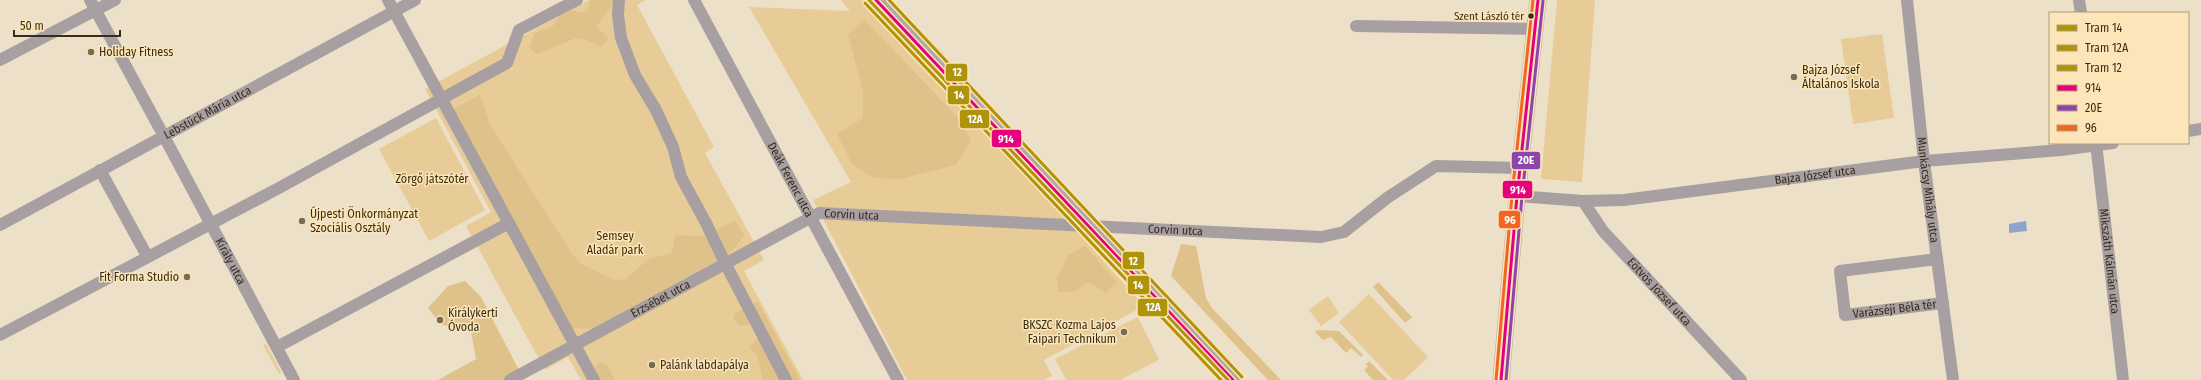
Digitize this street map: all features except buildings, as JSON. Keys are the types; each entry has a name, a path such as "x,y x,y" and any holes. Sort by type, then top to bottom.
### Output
{"street":[{"path":"0,60 92,5 115,0"},
{"path":"388,0 594,380"},
{"name":"Lebstück Mária utca","path":"0,225 415,0"},
{"path":"0,335 147,256 277,190 441,98 507,63 519,30 577,0"},
{"path":"619,0 618,15 621,38 632,68 656,110 673,147 681,177 786,380"},
{"name":"Deák Ferenc utca","path":"694,0 898,380"},
{"path":"876,0 1233,380"},
{"path":"1501,380 1517,196 1538,0"},
{"name":"Munkácsy Mihály utca","path":"1907,0 1924,161 1953,380"},
{"path":"2080,0 2081,12"},
{"path":"92,5 160,129"},
{"path":"1356,26 1535,29"},
{"path":"2189,131 2201,129"},
{"name":"Király utca","path":"167,142 294,380"},
{"name":"Bajza József utca","path":"1517,196 1583,200 1624,200 1924,161 2096,144"},
{"name":"Mikszáth Kálmán utca","path":"2096,144 2123,380"},
{"name":"Corvin utca","path":"810,217 819,213 1087,226 1140,227 1321,237 1344,232 1387,198 1436,166 1520,168"},
{"path":"100,170 147,256"},
{"name":"Eötvös József utca","path":"1583,200 1603,231 1741,380"},
{"name":"Erzsébet utca","path":"510,380 810,217"},
{"path":"277,347 509,223"},
{"name":"Varázséji Béla tér","path":"1937,259 1840,271 1846,315 1943,303"}],"green space":[{"name":"Semsey Aladár park","path":"589,0 646,0 637,5 714,147 705,153 764,260 744,271 803,380 581,380 568,357 545,370 466,226 491,212 425,89"},
{"path":"841,0 863,0 1065,218 1144,306 1044,360 1052,376 1044,380 907,380 813,200 851,182 749,7 850,11"},
{"path":"1557,0 1595,0 1582,182 1541,179"},
{"path":"1882,34 1894,118 1853,124 1841,39"},
{"name":"Zörgő játszótér","path":"436,118 485,210 429,241 379,149"},
{"path":"1369,294 1428,357 1404,380 1393,380 1339,322"},
{"path":"1328,296 1339,313 1321,326 1309,310"},
{"name":"BKSZC Kozma Lajos Faipari Technikum","path":"1138,317 1159,360 1120,380 1066,380 1055,359"},
{"path":"266,344 281,372 279,374 263,345"}],"shaded area":[{"path":"590,0 615,0 597,27 608,38 605,44 600,47 587,40 576,38 537,54 529,48 535,33 553,26 560,15 572,10 581,13 588,10"},
{"path":"864,19 961,121 971,141 956,165 901,179 873,178 852,164 837,134 863,118 863,91 848,35"},
{"path":"480,95 491,126 572,254 580,263 614,280 626,279 648,259 672,253 675,235 704,236 735,221 745,235 729,254 592,329 572,328 535,258 512,240 443,114"},
{"path":"1181,244 1196,246 1206,298 1212,308 1281,380 1268,380 1171,276"},
{"path":"1085,246 1117,282 1106,293 1088,282 1074,292 1058,292 1057,279 1068,255"},
{"path":"465,281 481,297 520,372 506,380 438,380 476,359 471,332 440,324 428,308 448,286"},
{"path":"1378,282 1412,317 1405,323 1373,287"},
{"path":"758,302 800,380 763,380 757,355 749,347 762,334 756,324 740,326 734,320 734,314"},
{"path":"1318,330 1339,331 1363,355 1361,357 1351,348 1346,353 1331,337 1323,340 1315,332"},
{"path":"1369,361 1388,380 1373,380 1364,370 1368,366 1366,364"},
{"path":"600,362 607,365 615,380 592,380 589,375"}],"water":[{"path":"2026,221 2027,231 2009,233 2009,224"}],"tram line":[{"name":"14","path":"869,0 1228,380"},
{"name":"12","path":"889,0 1242,377"},
{"name":"12A","path":"865,3 1221,380"}],"transit line":[{"name":"914","path":"876,0 1233,380"},
{"name":"96","path":"1496,380 1512,195 1533,0"},
{"name":"914","path":"1501,380 1517,196 1538,0"},
{"name":"20E","path":"1506,380 1522,196 1543,1"}],"place":[{"name":"Szent László tér","path":"1531,16"},
{"name":"Holiday Fitness","path":"91,52"},
{"name":"Bajza József Általános Iskola","path":"1794,77"},
{"name":"Újpesti Önkormányzat Szociális Osztály","path":"302,221"},
{"name":"Fit Forma Studio","path":"187,277"},
{"name":"Királykerti Óvoda","path":"440,320"},
{"name":"BKSZC Kozma Lajos Faipari Technikum","path":"1124,332"},
{"name":"Palánk labdapálya","path":"652,365"}]}
